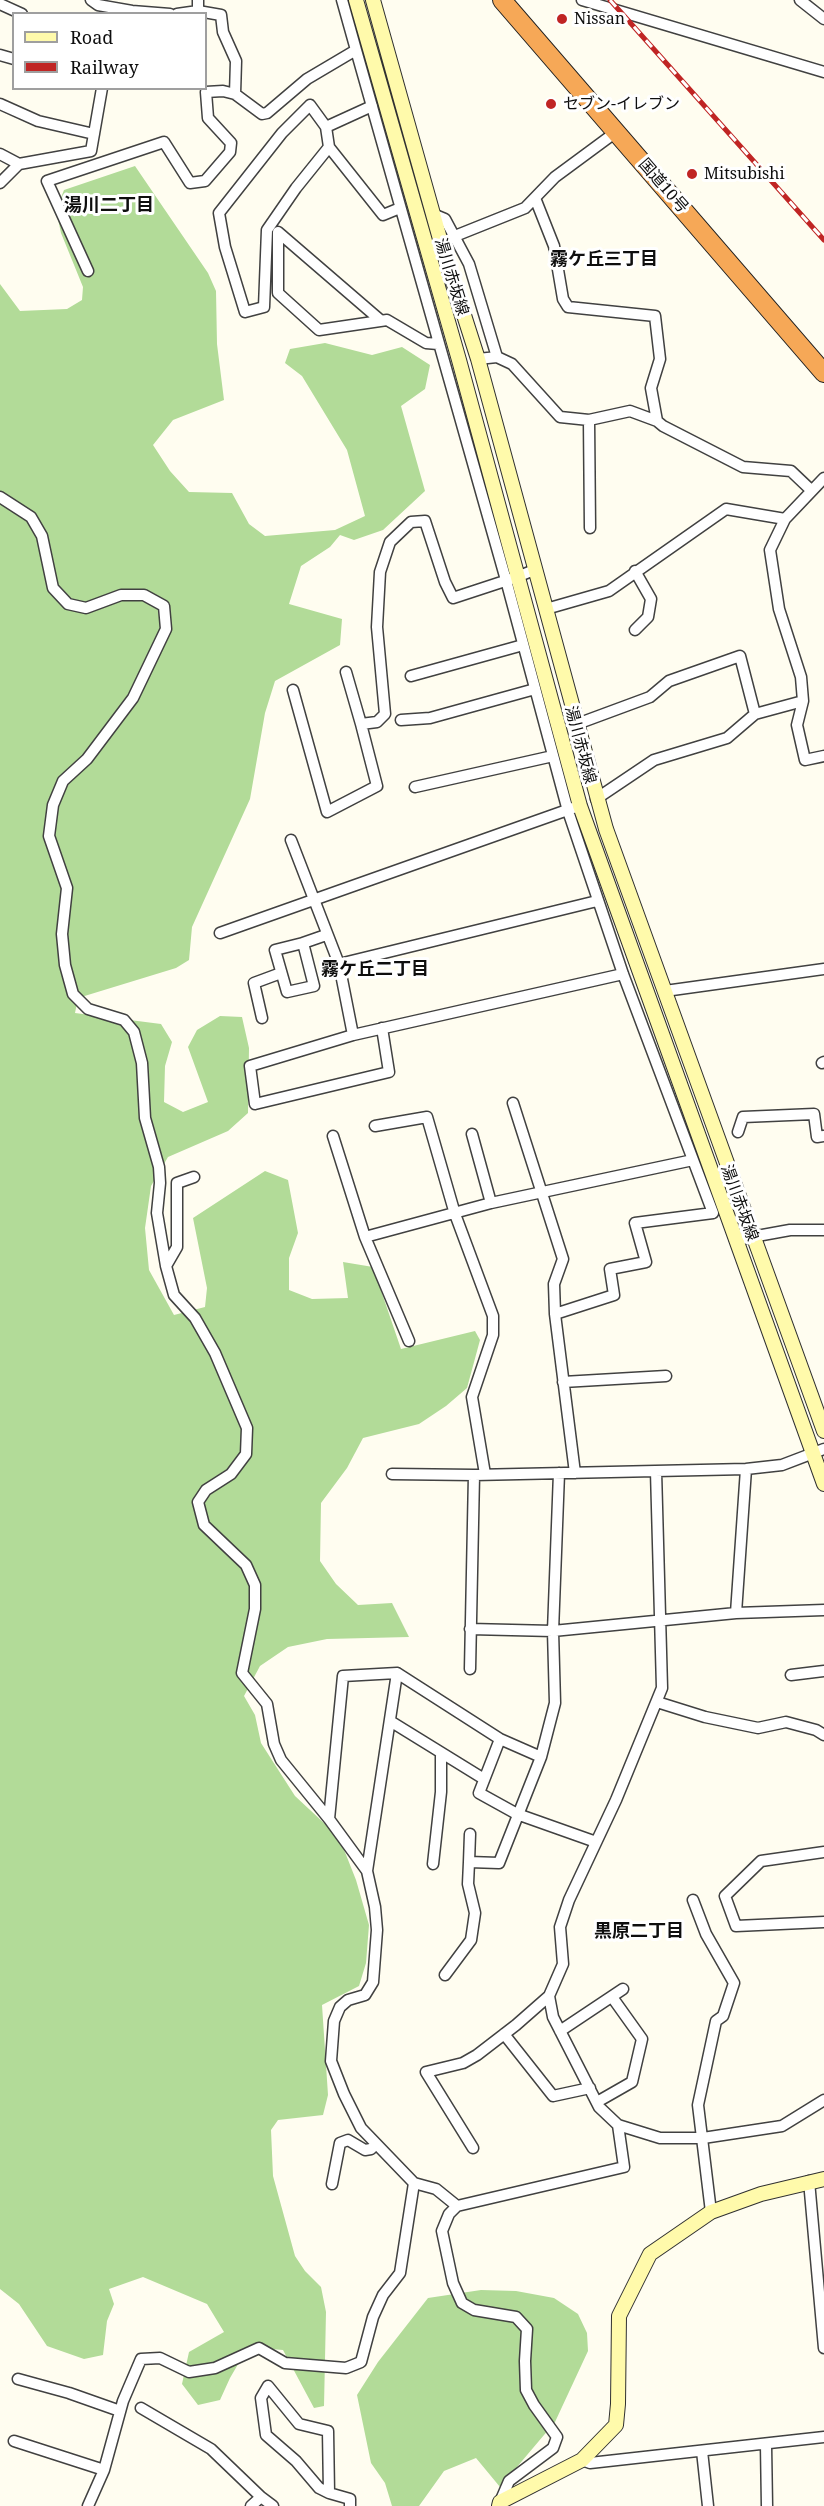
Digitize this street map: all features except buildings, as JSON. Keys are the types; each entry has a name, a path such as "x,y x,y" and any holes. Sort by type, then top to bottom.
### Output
{"highway":[{"name":"国道10号","path":"502,0 824,373"},
{"name":"国道10号","path":"516,0 824,357"}],"main road":[{"name":"湯川赤坂線","path":"356,0 459,360 512,579 574,808 735,1240 818,1451 824,1484"},
{"name":"湯川赤坂線","path":"373,0 433,214 478,360 596,799 824,1431"},
{"path":"500,2504 582,2460 616,2425 619,2316 650,2254 711,2212 761,2194 824,2179"}],"street":[{"path":"95,6 140,12 142,0"},
{"path":"342,0 438,344 512,579 523,645 553,756 574,808 597,901 713,1214 635,1223 646,1262 610,1269 614,1295 555,1314"},
{"path":"582,0 824,72"},
{"path":"800,0 824,19"},
{"path":"0,4 18,12"},
{"path":"182,12 198,5 221,15 223,32 236,61 235,94"},
{"path":"88,272 47,181 164,142 190,183 205,181 230,152 231,143 208,118 206,92 223,91 235,94 262,114 267,113 307,79 356,50"},
{"path":"0,183 19,164 91,151 102,90"},
{"path":"0,104 38,121 94,134"},
{"path":"329,147 296,188 267,230 264,307 245,312 225,247 219,213 282,133 310,105 326,127 329,147 383,215 400,208"},
{"path":"326,127 372,106"},
{"path":"455,236 525,208 555,177 616,132"},
{"path":"0,154 19,164"},
{"path":"535,198 554,246 563,299 568,307 655,315 660,359 651,388 657,421"},
{"path":"433,214 445,219 469,264 497,357"},
{"path":"379,319 278,232 278,292 319,330 379,319 387,320 426,343 438,344"},
{"path":"478,360 497,357 512,364 560,417 589,420 630,411 657,421 743,467 791,471 811,490"},
{"path":"589,420 590,528"},
{"path":"824,478 785,519 770,550 779,609 801,677 803,700 797,725 806,760 824,756"},
{"path":"0,497 31,517 42,537 53,588 68,604 86,608 121,595 144,595 164,606 166,629 133,698 87,759 63,782 53,805 49,836 67,888 62,934 65,964 73,994 88,1009 124,1020 134,1032 142,1063 145,1119 159,1167 157,1213 165,1266 174,1295 195,1318 215,1353 247,1428 246,1454 231,1474 206,1490 198,1503 204,1525 246,1565 255,1585 255,1609 242,1673 267,1704 274,1744 281,1760 367,1871"},
{"path":"546,609 609,591 726,509 785,519"},
{"path":"362,724 377,722 385,714 377,627 380,572 390,542 411,522 425,521 445,582 453,598 534,570"},
{"path":"635,572 651,599 648,617 635,630"},
{"path":"411,676 523,645"},
{"path":"577,724 650,697 669,681 740,656 755,714"},
{"path":"293,690 327,812 377,786 346,672"},
{"path":"400,720 430,718 535,689"},
{"path":"596,799 654,760 727,738 755,714 803,700"},
{"path":"415,787 553,756"},
{"path":"220,933 574,808"},
{"path":"291,840 339,964 353,1035"},
{"path":"339,964 597,901"},
{"path":"303,943 314,986 287,992 275,950 326,935"},
{"path":"665,991 824,969"},
{"path":"262,1018 254,983 281,973"},
{"path":"382,1028 390,1072 255,1104 250,1066 353,1035 382,1028 623,974"},
{"path":"513,1103 563,1259 554,1284 555,1314 575,1473"},
{"path":"738,1132 742,1118 814,1114 817,1137 824,1136"},
{"path":"375,1126 427,1117 455,1214 493,1316 493,1335 472,1397 485,1474"},
{"path":"472,1134 491,1203"},
{"path":"333,1136 365,1237 409,1341"},
{"path":"365,1237 491,1203 693,1160"},
{"path":"165,1266 177,1247 177,1183 194,1177"},
{"path":"735,1240 790,1230 824,1230"},
{"path":"563,1382 666,1376"},
{"path":"392,1474 474,1475 746,1469 782,1465 818,1451"},
{"path":"736,1613 746,1469"},
{"path":"472,2148 426,2072 463,2063 504,2034 549,1996 563,1964 560,1927 569,1900 616,1800 662,1688 656,1471"},
{"path":"470,1862 499,1863 541,1757 555,1703 553,1631 559,1473"},
{"path":"470,1669 474,1475"},
{"path":"470,1629 553,1631 736,1613 824,1610"},
{"path":"791,1675 824,1671"},
{"path":"329,1820 344,1676 398,1673 500,1739 541,1757"},
{"path":"398,1673 367,1871 375,1907 377,1930 373,1982 365,1995 348,2000 340,2007 334,2022 332,2061 344,2094 361,2128 414,2183 436,2189 457,2206"},
{"path":"657,1702 705,1717 758,1728 786,1722 816,1730 824,1735"},
{"path":"390,1721 484,1779"},
{"path":"500,1739 479,1793 517,1814 596,1842"},
{"path":"433,1864 441,1792 441,1753"},
{"path":"445,1975 471,1940 475,1913 468,1884 470,1834"},
{"path":"824,1852 761,1861 725,1896 736,1926 743,1928 824,1922"},
{"path":"693,1900 705,1934 734,1983 723,2016 716,2021 698,2105 711,2212"},
{"path":"560,2031 623,1989"},
{"path":"549,1996 553,2017 597,2102 618,2125 660,2138 703,2138 782,2126 824,2100"},
{"path":"597,2102 633,2082 642,2039 612,1997"},
{"path":"504,2034 554,2096 590,2088"},
{"path":"500,2504 509,2481 553,2448 557,2437 526,2390 527,2330 516,2317 474,2310 462,2303 453,2283 442,2231 449,2214 457,2206 624,2167 618,2125"},
{"path":"332,2184 340,2143 348,2140 365,2150 376,2144"},
{"path":"809,2181 824,2348"},
{"path":"88,2506 104,2470 120,2411 141,2359 160,2358 189,2372 215,2368 259,2348 285,2362 346,2368 361,2362 373,2318 383,2295 400,2273 414,2183"},
{"path":"18,2379 69,2393 120,2411"},
{"path":"329,2493 328,2431 299,2424 268,2386 261,2398 266,2434 296,2461 319,2488 329,2493 350,2499 350,2506"},
{"path":"141,2408 211,2449 273,2506"},
{"path":"582,2460 590,2463 824,2437"},
{"path":"14,2441 104,2470"},
{"path":"766,2445 767,2506"},
{"path":"702,2451 708,2506"},
{"path":"251,2506 261,2497"}],"green space":[{"path":"135,166 208,273 216,291 217,344 224,400 173,420 153,445 170,471 189,492 232,493 249,524 265,536 335,530 365,516 347,450 302,376 285,363 290,349 325,343 372,355 402,347 430,365 425,389 401,406 425,491 383,530 354,540 340,535 330,547 301,566 289,604 342,619 340,645 275,681 265,713 250,799 192,927 189,960 176,968 78,998 75,1013 161,1024 172,1042 165,1066 164,1102 183,1112 208,1102 188,1047 197,1030 220,1016 242,1017 249,1048 248,1113 228,1131 168,1157 151,1186 145,1228 149,1270 174,1315 205,1307 207,1288 193,1218 265,1171 288,1180 298,1233 289,1258 289,1290 312,1299 348,1298 343,1262 373,1267 401,1349 475,1331 480,1340 467,1388 419,1424 363,1438 347,1468 321,1503 320,1561 336,1584 358,1605 392,1603 409,1637 327,1639 288,1647 260,1666 244,1696 255,1715 261,1743 295,1796 339,1837 356,1880 369,1925 366,1963 359,1986 322,2005 328,2095 323,2115 278,2120 271,2130 273,2176 295,2256 305,2271 321,2287 326,2312 324,2406 314,2408 283,2350 248,2347 220,2400 198,2405 182,2384 189,2352 224,2332 207,2304 143,2277 109,2289 114,2304 107,2321 103,2355 84,2359 47,2346 19,2304 0,2289 0,284 20,311 67,309 82,300 83,287 61,233 56,210 64,190"},
{"path":"481,2290 516,2291 554,2298 578,2314 587,2333 588,2351 555,2422 500,2487 476,2458 444,2471 419,2506 392,2506 385,2483 371,2463 357,2395 378,2362 428,2298"}],"railway":[{"path":"610,0 824,240"}],"place":[{"name":"Nissan","path":"562,19"},
{"name":"セブン-イレブン","path":"551,104"},
{"name":"Mitsubishi","path":"692,174"}],"district":[{"name":"湯川二丁目","path":"109,206"},
{"name":"霧ケ丘三丁目","path":"604,260"},
{"name":"霧ケ丘二丁目","path":"375,970"},
{"name":"黒原二丁目","path":"639,1932"}]}
